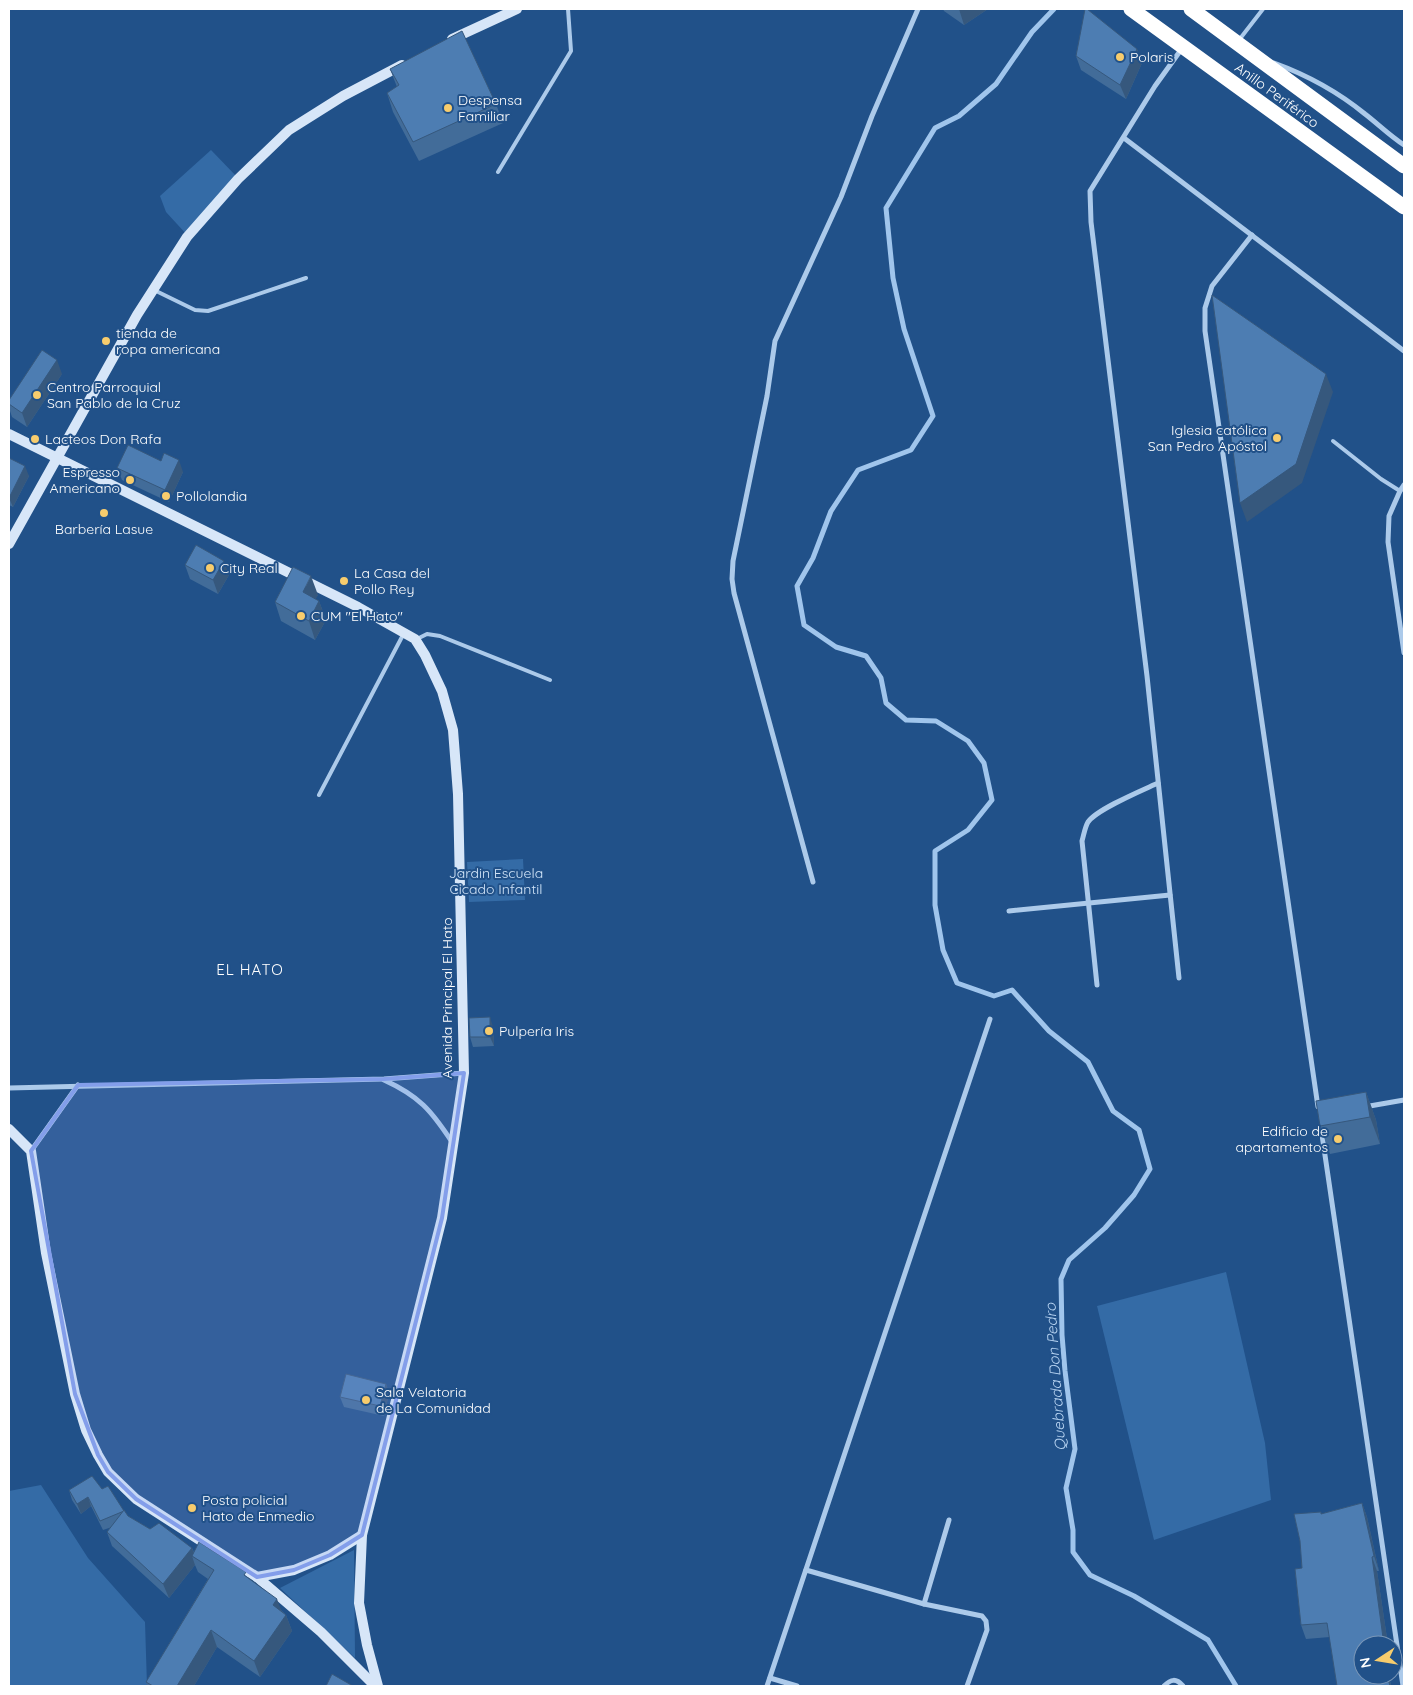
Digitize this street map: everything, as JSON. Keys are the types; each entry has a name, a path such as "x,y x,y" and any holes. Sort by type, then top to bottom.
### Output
{"highway":[{"name":"Anillo Periférico","path":"1131,9 1404,207"},
{"name":"Anillo Periférico","path":"1191,9 1206,15 1253,55 1404,166"}],"street":[{"path":"446,42 517,9"},
{"path":"813,882 734,594 732,579 733,561 767,396 775,341 841,197 872,116 918,9"},
{"path":"1179,978 1147,676 1091,214 1090,191 1155,86 1183,47"},
{"path":"1253,55 1299,72 1340,96 1404,145"},
{"path":"9,544 133,322 187,237 238,179 289,130 360,86 409,61"},
{"path":"1124,138 1404,350"},
{"path":"1252,235 1212,286 1205,308 1205,331 1319,1115"},
{"name":"Avenida Principal El Hato","path":"9,434 57,460 358,607 404,633 415,640 425,655 442,691 453,730 458,794 464,1073 452,1142 442,1218 362,1535 359,1603 376,1686"},
{"path":"1404,485 1389,516 1388,542 1404,653"},
{"path":"1097,985 1082,841 1085,830 1089,820 1101,812 1158,782"},
{"path":"1010,911 1170,895"},
{"path":"767,1686 990,1019"},
{"path":"9,1088 78,1085 384,1080 464,1073"},
{"path":"384,1080 405,1089 423,1103 452,1142"},
{"path":"31,1151 78,1085"},
{"path":"1357,1108 1404,1100"},
{"path":"1321,1125 1399,1635"},
{"path":"9,1129 31,1151 46,1252 75,1394 86,1430 108,1472 136,1499 257,1578 321,1632 376,1686"},
{"path":"924,1604 949,1520"},
{"path":"257,1578 294,1570 312,1563 330,1555 362,1535"},
{"path":"806,1570 924,1604 982,1616 986,1621 987,1630 967,1686"},
{"path":"770,1678 797,1686"},
{"path":"1164,1686 1169,1681 1174,1680 1183,1686"}],"lane":[{"path":"498,172 572,51 568,9"},
{"path":"1237,42 1263,9"},
{"path":"153,290 201,312 306,278"},
{"path":"1333,442 1400,491"},
{"path":"319,795 404,633"},
{"path":"415,640 427,634 440,636 550,680"}],"highlighted area":[{"path":"464,1073 442,1218 362,1535 330,1555 294,1570 257,1577 136,1499 108,1472 98,1455 75,1394 31,1151 78,1085 384,1079"}],"green space":[{"path":"211,150 238,178 188,236 166,212 160,196"},
{"name":"Jardin Escuela Cicado Infantil","path":"523,859 525,900 469,902 467,862"},
{"path":"1226,1272 1265,1443 1271,1500 1154,1540 1097,1306"},
{"path":"41,1485 88,1558 145,1622 147,1686 9,1686 9,1491"},
{"path":"354,1550 355,1658 280,1588"}],"building":[{"path":"1085,9 1137,49 1120,85 1076,56"},
{"name":"Despensa Familiar","path":"462,31 496,104 413,142 387,93 399,85 390,69"},
{"name":"Iglesia católica San Pedro Apóstol","path":"1212,295 1326,374 1296,464 1240,503"},
{"path":"42,350 57,360 22,413 9,404 9,400"},
{"path":"128,445 161,461 164,453 179,460 165,490 117,468"},
{"path":"9,458 25,466 9,498"},
{"path":"196,545 224,561 213,580 185,565"},
{"path":"293,567 311,576 303,592 319,601 309,621 275,602"},
{"path":"490,1017 490,1037 470,1037 469,1018"},
{"path":"1366,1092 1370,1117 1320,1126 1316,1101"},
{"path":"346,1374 386,1384 380,1406 340,1397"},
{"path":"92,1476 102,1489 108,1486 124,1511 100,1521 88,1497 77,1504 69,1490"},
{"path":"1362,1503 1374,1556 1372,1557 1383,1635 1353,1635 1353,1685 1390,1686 1337,1686 1327,1623 1301,1625 1295,1569 1302,1568 1300,1541 1294,1514 1321,1512 1321,1514"},
{"path":"124,1510 128,1516 150,1529 159,1523 192,1548 163,1584 107,1532"},
{"path":"199,1542 246,1572 244,1575 277,1599 273,1605 286,1615 254,1661 211,1630 177,1686 153,1686 146,1682 214,1570 192,1556"},
{"path":"332,1674 353,1686 326,1686"}],"waterway":[{"name":"Quebrada Don Pedro","path":"1054,9 1032,32 996,84 959,116 935,128 886,208 893,278 904,329 933,416 911,450 858,470 831,511 813,558 797,586 804,625 836,647 866,656 881,678 886,703 906,720 936,721 968,741 984,763 992,800 968,830 935,851 935,905 943,950 957,983 994,996 1012,990 1049,1031 1088,1062 1113,1111 1139,1130 1150,1169 1134,1195 1105,1228 1069,1260 1061,1279 1062,1335 1075,1449 1066,1488 1073,1530 1073,1552 1090,1575 1134,1596 1208,1640 1236,1686"}],"place":[{"name":"Polaris","path":"1120,57"},
{"name":"Despensa Familiar","path":"448,108"},
{"name":"tienda de ropa americana","path":"106,341"},
{"name":"Centro Parroquial San Pablo de la Cruz","path":"37,395"},
{"name":"Iglesia católica San Pedro Apóstol","path":"1277,438"},
{"name":"Lacteos Don Rafa","path":"35,439"},
{"name":"Espresso Americano","path":"130,480"},
{"name":"Pollolandia","path":"166,496"},
{"name":"Barbería Lasue","path":"104,513"},
{"name":"City Real","path":"210,568"},
{"name":"La Casa del Pollo Rey","path":"344,581"},
{"name":"CUM \"El Hato\"","path":"301,616"},
{"name":"Pulpería Iris","path":"489,1031"},
{"name":"Edificio de apartamentos","path":"1338,1139"},
{"name":"Sala Velatoria de La Comunidad","path":"366,1400"},
{"name":"Posta policial Hato de Enmedio","path":"192,1508"}],"district":[{"name":"EL HATO","path":"250,969"}]}
